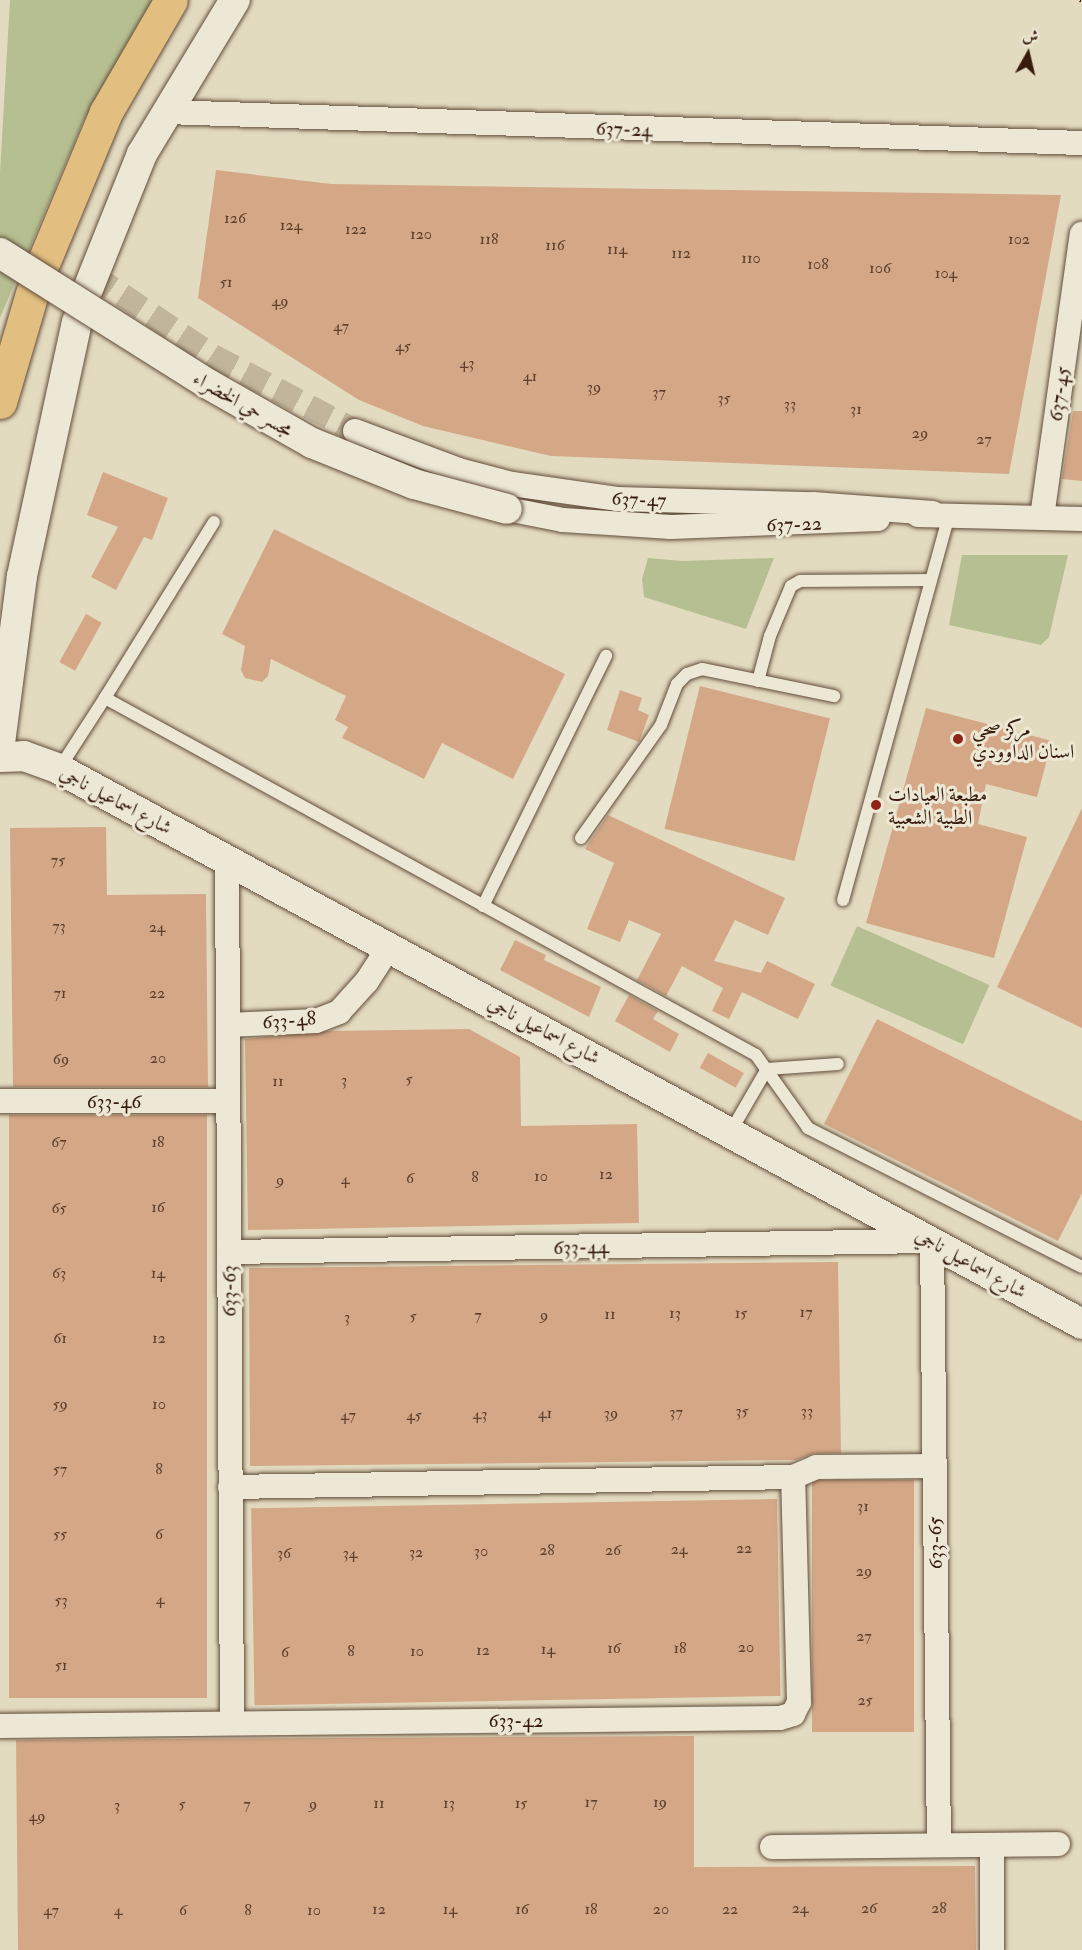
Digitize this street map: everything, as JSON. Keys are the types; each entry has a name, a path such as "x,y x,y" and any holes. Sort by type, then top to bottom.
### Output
{"highway":[{"path":"44,261 106,112 171,0"},
{"path":"0,402 32,293"}],"street":[{"path":"88,289 123,195 166,112 235,0"},
{"name":"637-24","path":"166,112 1082,143"},
{"name":"637-45","path":"1042,517 1082,234"},
{"name":"مجسر حي الخضراء","path":"0,253 294,435 377,471 507,509"},
{"path":"0,743 22,576 77,322"},
{"name":"637-47","path":"356,431 459,471 512,484 605,498 813,504 941,513"},
{"name":"637-22","path":"507,509 563,520 671,527 846,522 941,513 1082,519"},
{"name":"شارع اسماعيل ناجي","path":"0,757 24,756 59,769 731,1131 1082,1324"},
{"name":"633-63","path":"227,859 232,1723"},
{"name":"633-48","path":"228,1025 316,1021 339,1012 367,981 389,947"},
{"name":"633-46","path":"0,1101 228,1101"},
{"name":"633-44","path":"229,1252 932,1241"},
{"name":"633-65","path":"932,1241 939,1845"},
{"path":"230,1487 793,1477 816,1467 934,1466"},
{"name":"633-42","path":"0,1726 780,1718 793,1714 799,1702 793,1477"},
{"path":"772,1847 1058,1844"},
{"path":"992,1845 992,1950"}],"lane":[{"path":"843,900 931,580 941,513"},
{"path":"59,769 214,522"},
{"path":"758,681 784,597 800,581 931,580"},
{"path":"483,906 606,656"},
{"path":"582,838 597,811 661,725 677,684 687,674 702,669 834,696"},
{"path":"105,698 756,1055 808,1128 1081,1265"},
{"path":"767,1069 838,1064"},
{"path":"731,1131 767,1069"}],"green space":[{"path":"10,0 153,0 83,122 0,318 0,172"},
{"path":"962,555 1068,555 1049,637 1041,645 949,625"},
{"path":"648,558 682,561 774,558 746,629 644,597 642,579"},
{"path":"857,926 989,985 963,1044 831,985"}],"building":[{"path":"216,170 331,184 1061,195 1009,474 551,456 423,426 359,400 198,298"},
{"path":"1073,411 1082,411 1082,481 1062,479"},
{"path":"103,472 168,498 152,540 144,537 116,590 91,577 118,527 87,515"},
{"path":"274,529 565,674 513,779 442,743 424,779 342,738 348,727 335,720 346,696 271,659 268,676 262,682 245,678 241,670 245,646 222,634"},
{"path":"86,614 102,623 75,671 59,662"},
{"path":"700,686 830,718 794,861 664,829"},
{"path":"620,690 642,698 638,710 649,715 639,742 607,730"},
{"path":"926,708 1052,741 1037,797 986,784 978,824 1027,837 994,958 866,923"},
{"path":"1082,808 1082,1028 997,987"},
{"path":"608,815 785,898 768,935 735,920 714,961 761,973 767,961 815,984 798,1019 742,992 729,1019 712,1011 723,988 682,966 666,996 637,980 661,934 629,920 620,942 587,929 614,863 585,849"},
{"path":"106,827 107,895 206,894 208,1087 13,1087 10,828"},
{"path":"515,940 546,955 544,960 601,987 589,1017 500,970"},
{"path":"629,995 658,1011 653,1019 679,1034 670,1052 615,1021"},
{"path":"877,1019 1082,1121 1082,1193 1058,1241 824,1124"},
{"path":"469,1029 520,1057 521,1126 637,1124 639,1223 248,1230 245,1039 328,1031"},
{"path":"708,1053 744,1073 736,1088 700,1068"},
{"path":"9,1115 207,1115 207,1698 9,1698"},
{"path":"838,1262 841,1453 815,1453 796,1460 250,1466 249,1268"},
{"path":"812,1480 914,1480 914,1732 812,1732"},
{"path":"777,1499 780,1696 255,1705 251,1508"},
{"path":"694,1736 694,1867 975,1866 976,1950 18,1950 16,1740"}],"tunnel":[{"path":"92,275 213,356 355,431"}],"place":[{"name":"مركز صحي اسنان الداوودي","path":"958,739"},
{"name":"مطبعة العيادات الطبية الشعبية","path":"876,805"}]}
